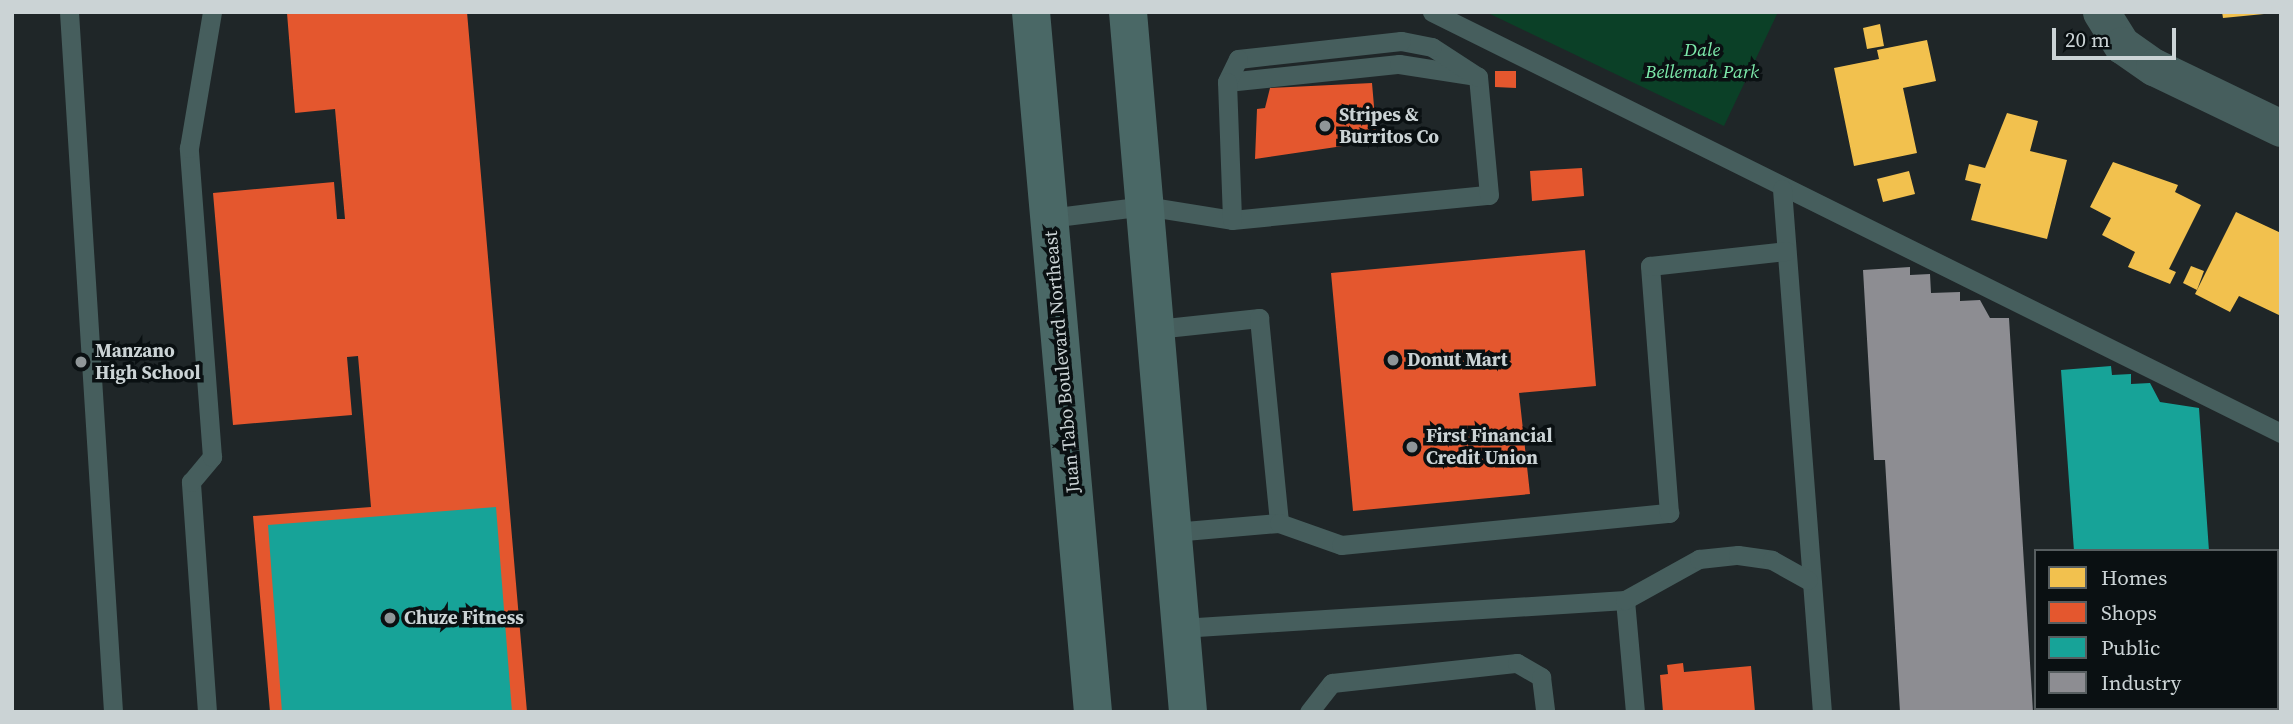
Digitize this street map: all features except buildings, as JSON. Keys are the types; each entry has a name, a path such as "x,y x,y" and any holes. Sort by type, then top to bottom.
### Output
{"main road":[{"name":"Juan Tabo Boulevard Northeast","path":"1031,12 1093,712"},
{"path":"1128,12 1188,712"}],"street":[{"path":"2101,12 2122,45 2154,67 2281,128"}],"lane":[{"path":"69,12 113,712"},
{"path":"207,712 191,482 212,457 190,148 212,12"},
{"path":"1432,12 1782,189 2281,432"},
{"path":"1049,218 1145,206 1232,220 1489,195 1478,76 1432,47 1401,41 1238,59 1227,82 1232,220"},
{"path":"1782,189 1808,580 1822,712"},
{"path":"1173,532 1279,523 1341,545 1669,513 1650,265 1786,251"},
{"path":"1156,329 1259,318 1279,523"},
{"path":"1181,628 1625,600 1699,559 1725,556 1772,560 1808,580"},
{"path":"1625,600 1635,712"},
{"path":"1309,712 1332,682 1517,663 1541,677 1545,712"}],"green space":[{"name":"Dale Bellemah Park","path":"1486,12 1778,12 1724,126"}],"place":[{"name":"Stripes & Burritos Co","path":"1325,126"},
{"name":"Donut Mart","path":"1393,360"},
{"name":"Manzano High School","path":"81,362"},
{"name":"First Financial Credit Union","path":"1412,447"},
{"name":"Chuze Fitness","path":"390,618"}]}
